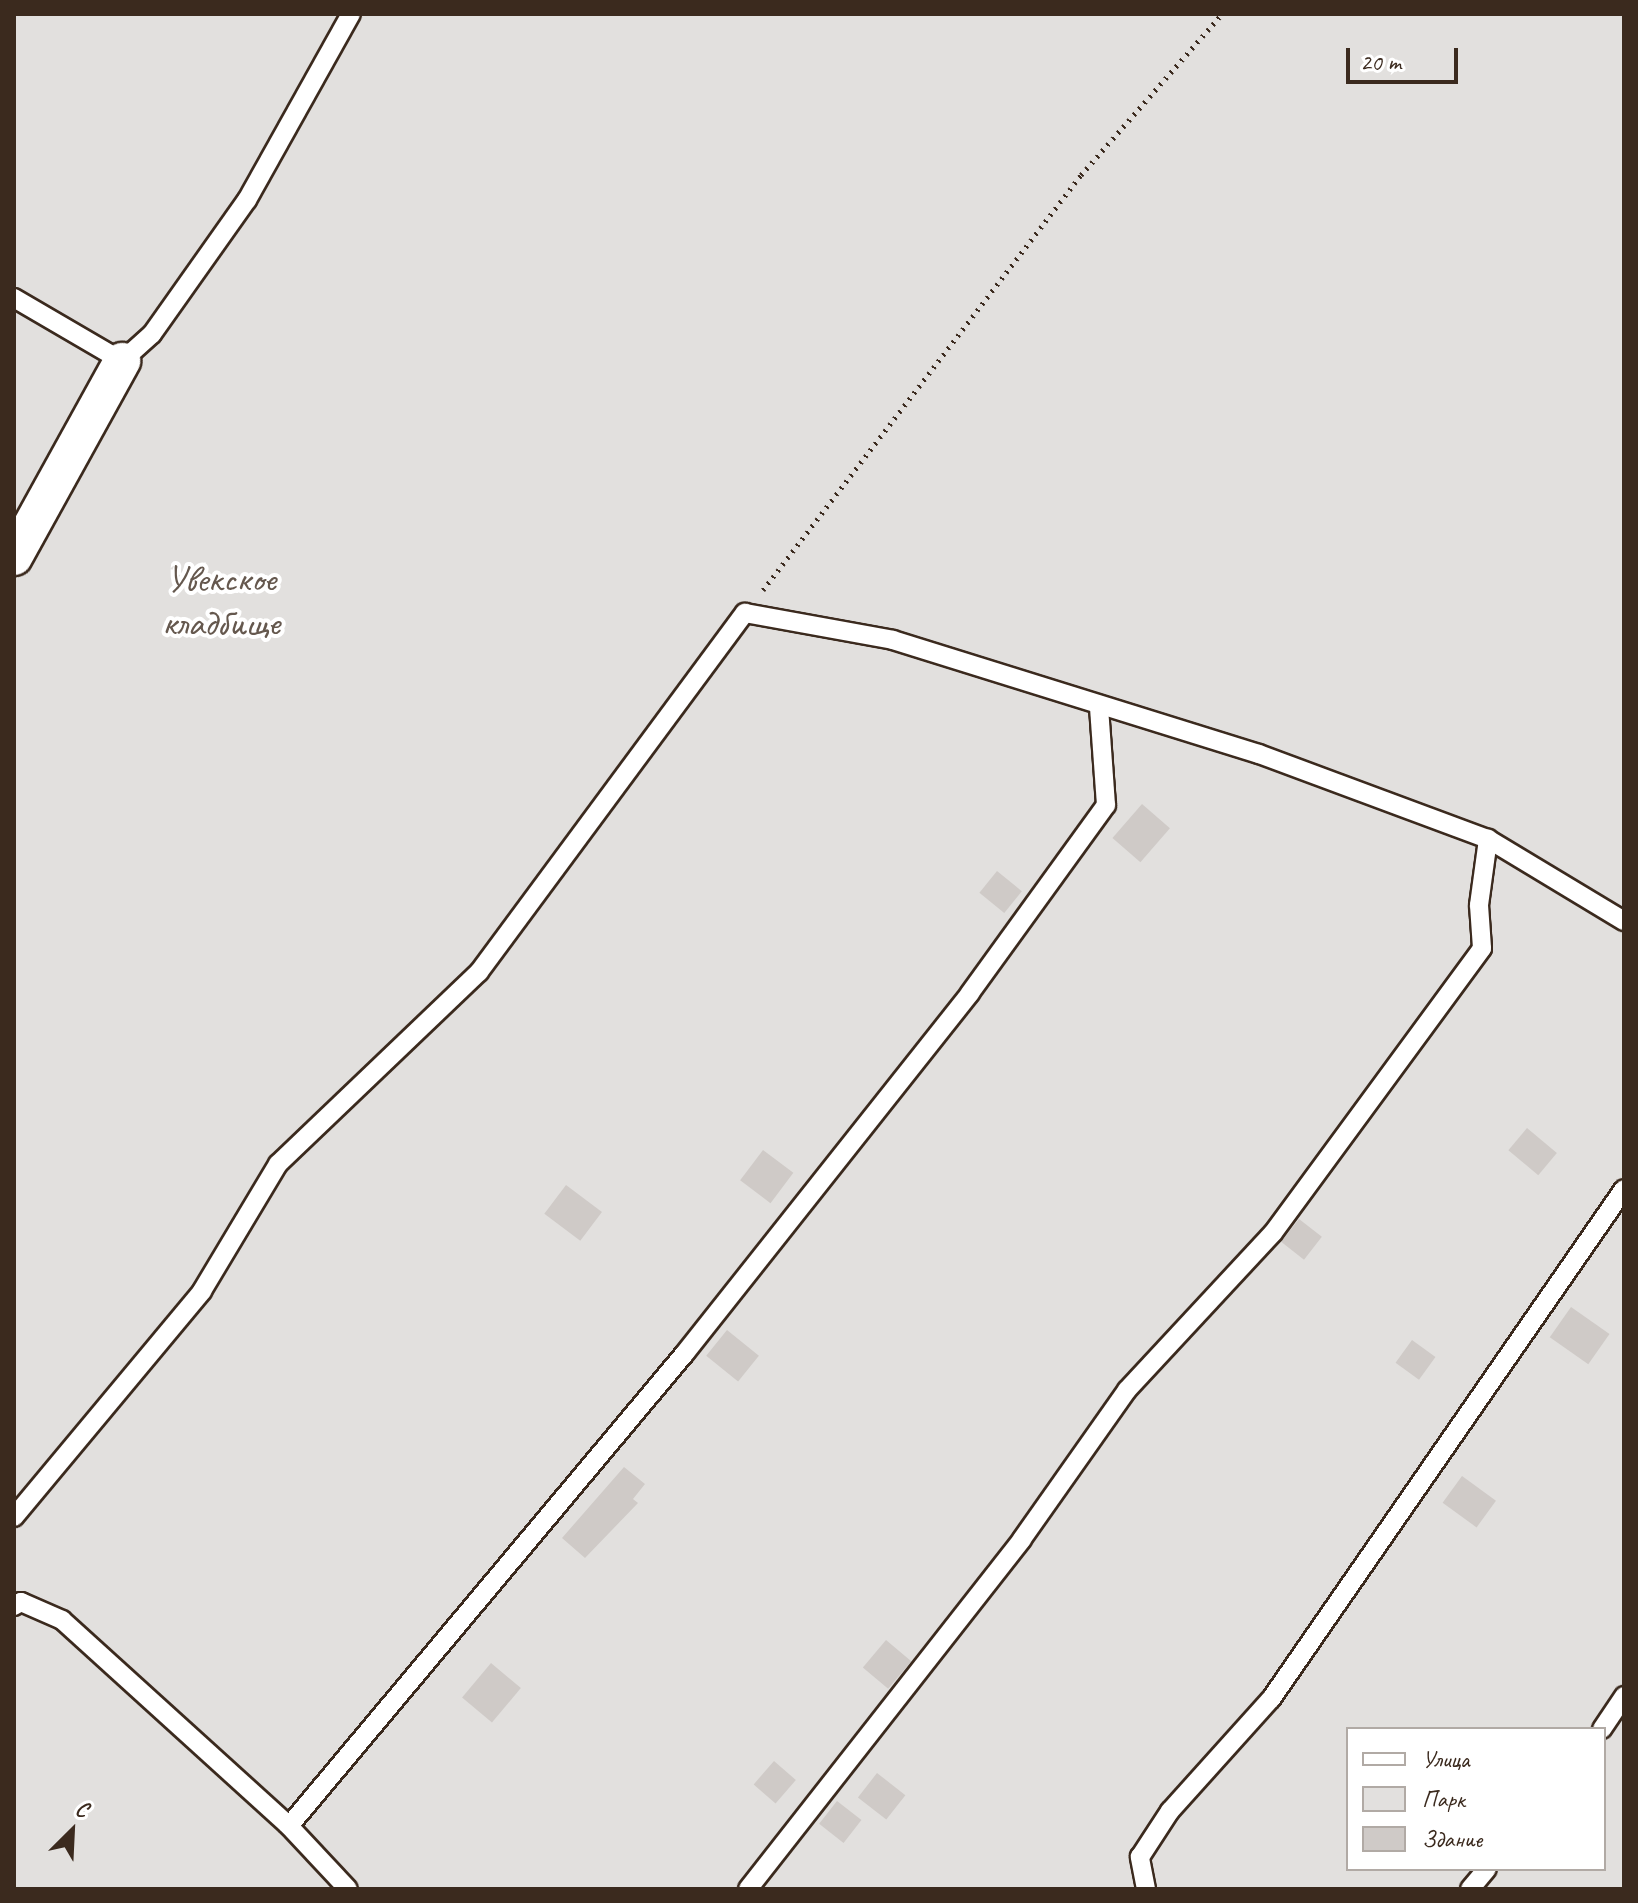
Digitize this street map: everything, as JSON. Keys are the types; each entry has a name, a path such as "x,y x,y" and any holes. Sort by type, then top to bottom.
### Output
{"street":[{"path":"14,557 122,361"}],"lane":[{"path":"14,298 122,361 152,334 247,200 351,14"},
{"path":"14,1517 202,1291 278,1164 479,972 745,613 893,640 1099,707 1259,754 1488,839 1624,921"},
{"path":"289,1826 685,1353 997,956 1106,805 1099,707"},
{"path":"748,1889 1022,1539 1127,1390 1273,1233 1482,948 1479,905 1488,839"},
{"path":"1146,1889 1140,1857 1170,1811 1271,1699 1624,1189"},
{"path":"14,1606 21,1602 62,1620 289,1826 348,1889"},
{"path":"1603,1727 1624,1696"},
{"path":"1470,1889 1485,1871"}],"path":[{"path":"745,613 1081,175 1222,14"}],"green space":[{"name":"Увекское кладбище","path":"14,14 1624,14 1624,1889 14,1889"}],"building":[{"path":"1142,804 1170,828 1140,862 1112,838"},
{"path":"997,871 1022,891 1004,913 979,893"},
{"path":"1527,1128 1557,1153 1538,1175 1508,1150"},
{"path":"763,1150 793,1173 770,1203 740,1180"},
{"path":"566,1185 602,1212 580,1241 544,1214"},
{"path":"1299,1219 1322,1237 1304,1260 1281,1242"},
{"path":"1571,1307 1610,1334 1588,1364 1550,1337"},
{"path":"727,1330 759,1356 738,1381 706,1356"},
{"path":"1412,1340 1435,1357 1419,1380 1396,1363"},
{"path":"624,1467 645,1484 633,1499 638,1503 585,1558 562,1538"},
{"path":"1462,1476 1496,1501 1477,1527 1443,1503"},
{"path":"886,1640 911,1661 888,1689 863,1668"},
{"path":"491,1663 521,1688 492,1723 462,1697"},
{"path":"774,1761 796,1780 776,1803 754,1784"},
{"path":"877,1773 905,1795 886,1820 858,1797"},
{"path":"837,1801 861,1820 844,1843 819,1824"}]}
